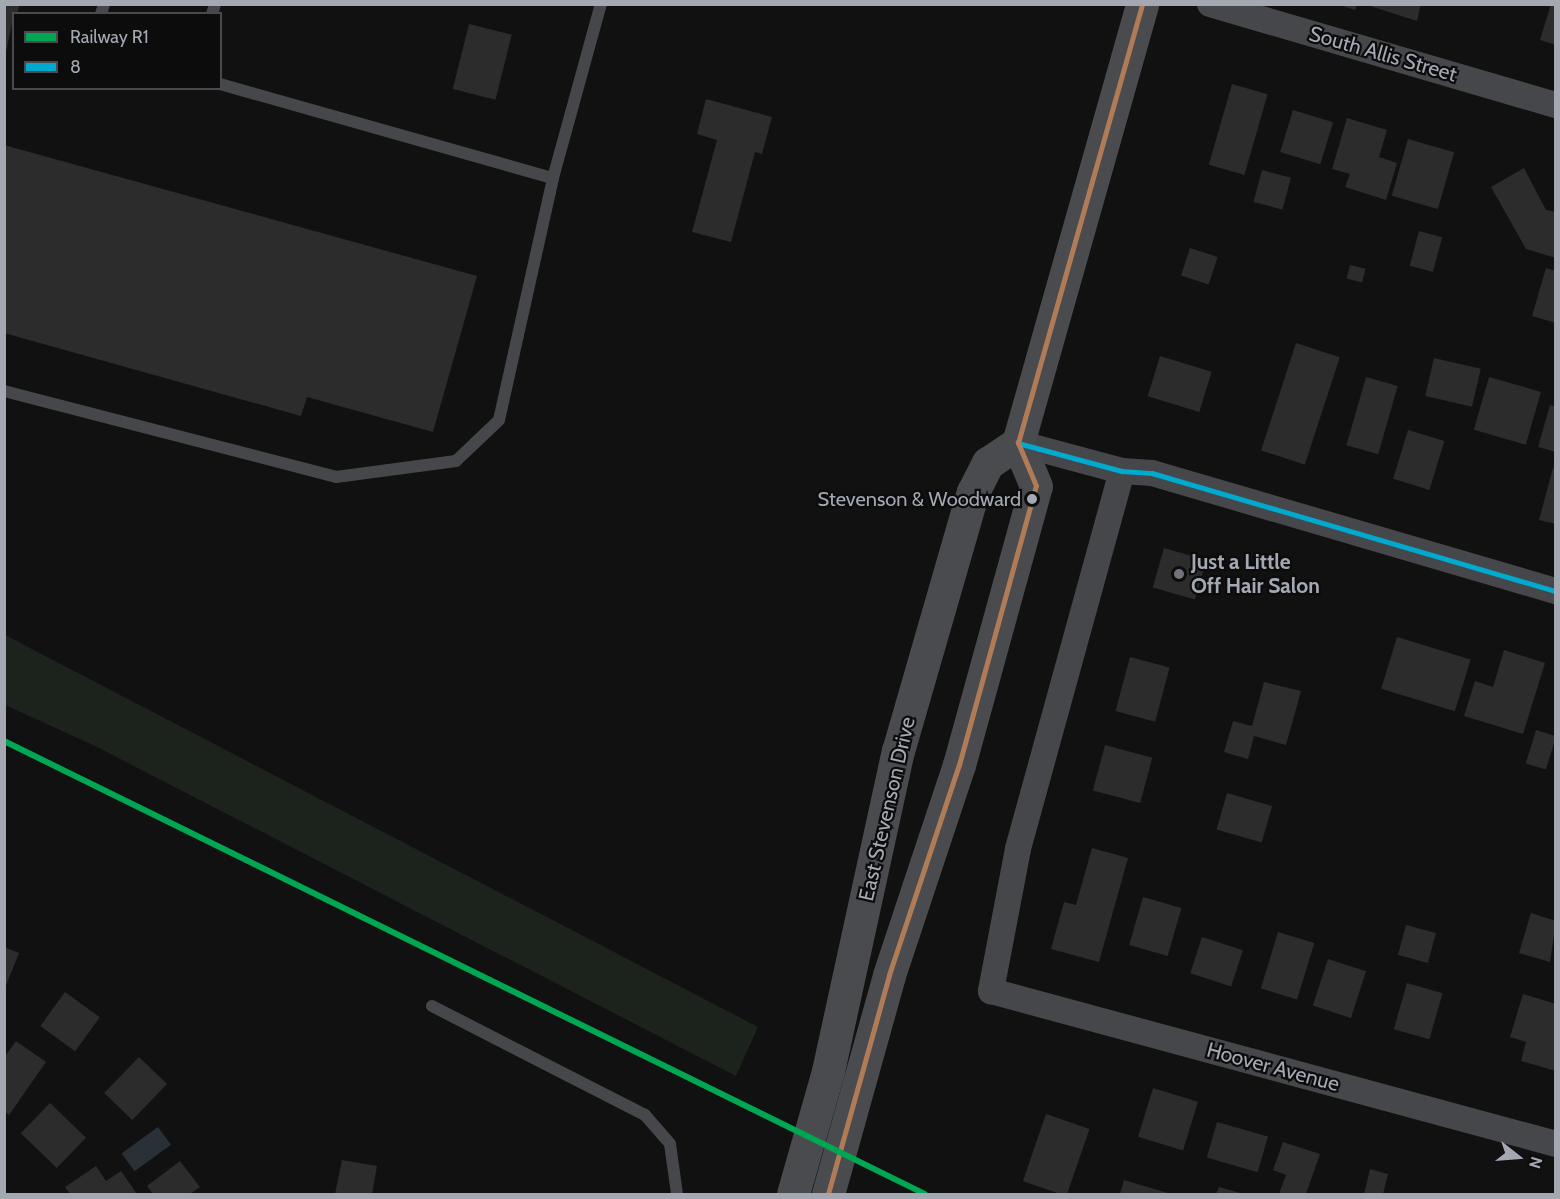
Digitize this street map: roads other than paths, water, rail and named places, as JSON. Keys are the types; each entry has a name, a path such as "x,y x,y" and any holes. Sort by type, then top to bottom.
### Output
{"main road":[{"path":"828,1194 889,975 959,765 1036,486 1018,443 1142,4"},
{"name":"East Stevenson Drive","path":"793,1194 828,1071 898,751 973,492 988,463 1018,443"}],"street":[{"name":"South Allis Street","path":"1210,4 1556,105"},
{"path":"1018,443 1122,471 1152,473 1556,591"},
{"name":"Hoover Avenue","path":"1122,471 1018,849 991,991 1556,1144"}],"lane":[{"path":"4,391 336,477 456,460 499,420 554,178 601,4"},
{"path":"222,85 554,178"},
{"path":"432,1006 645,1115 670,1144 677,1194"}],"rail line":[{"name":"R1","path":"4,741 925,1194"}],"place":[{"name":"Stevenson & Woodward","path":"1032,499"},
{"name":"Just a Little Off Hair Salon","path":"1179,574"}]}
